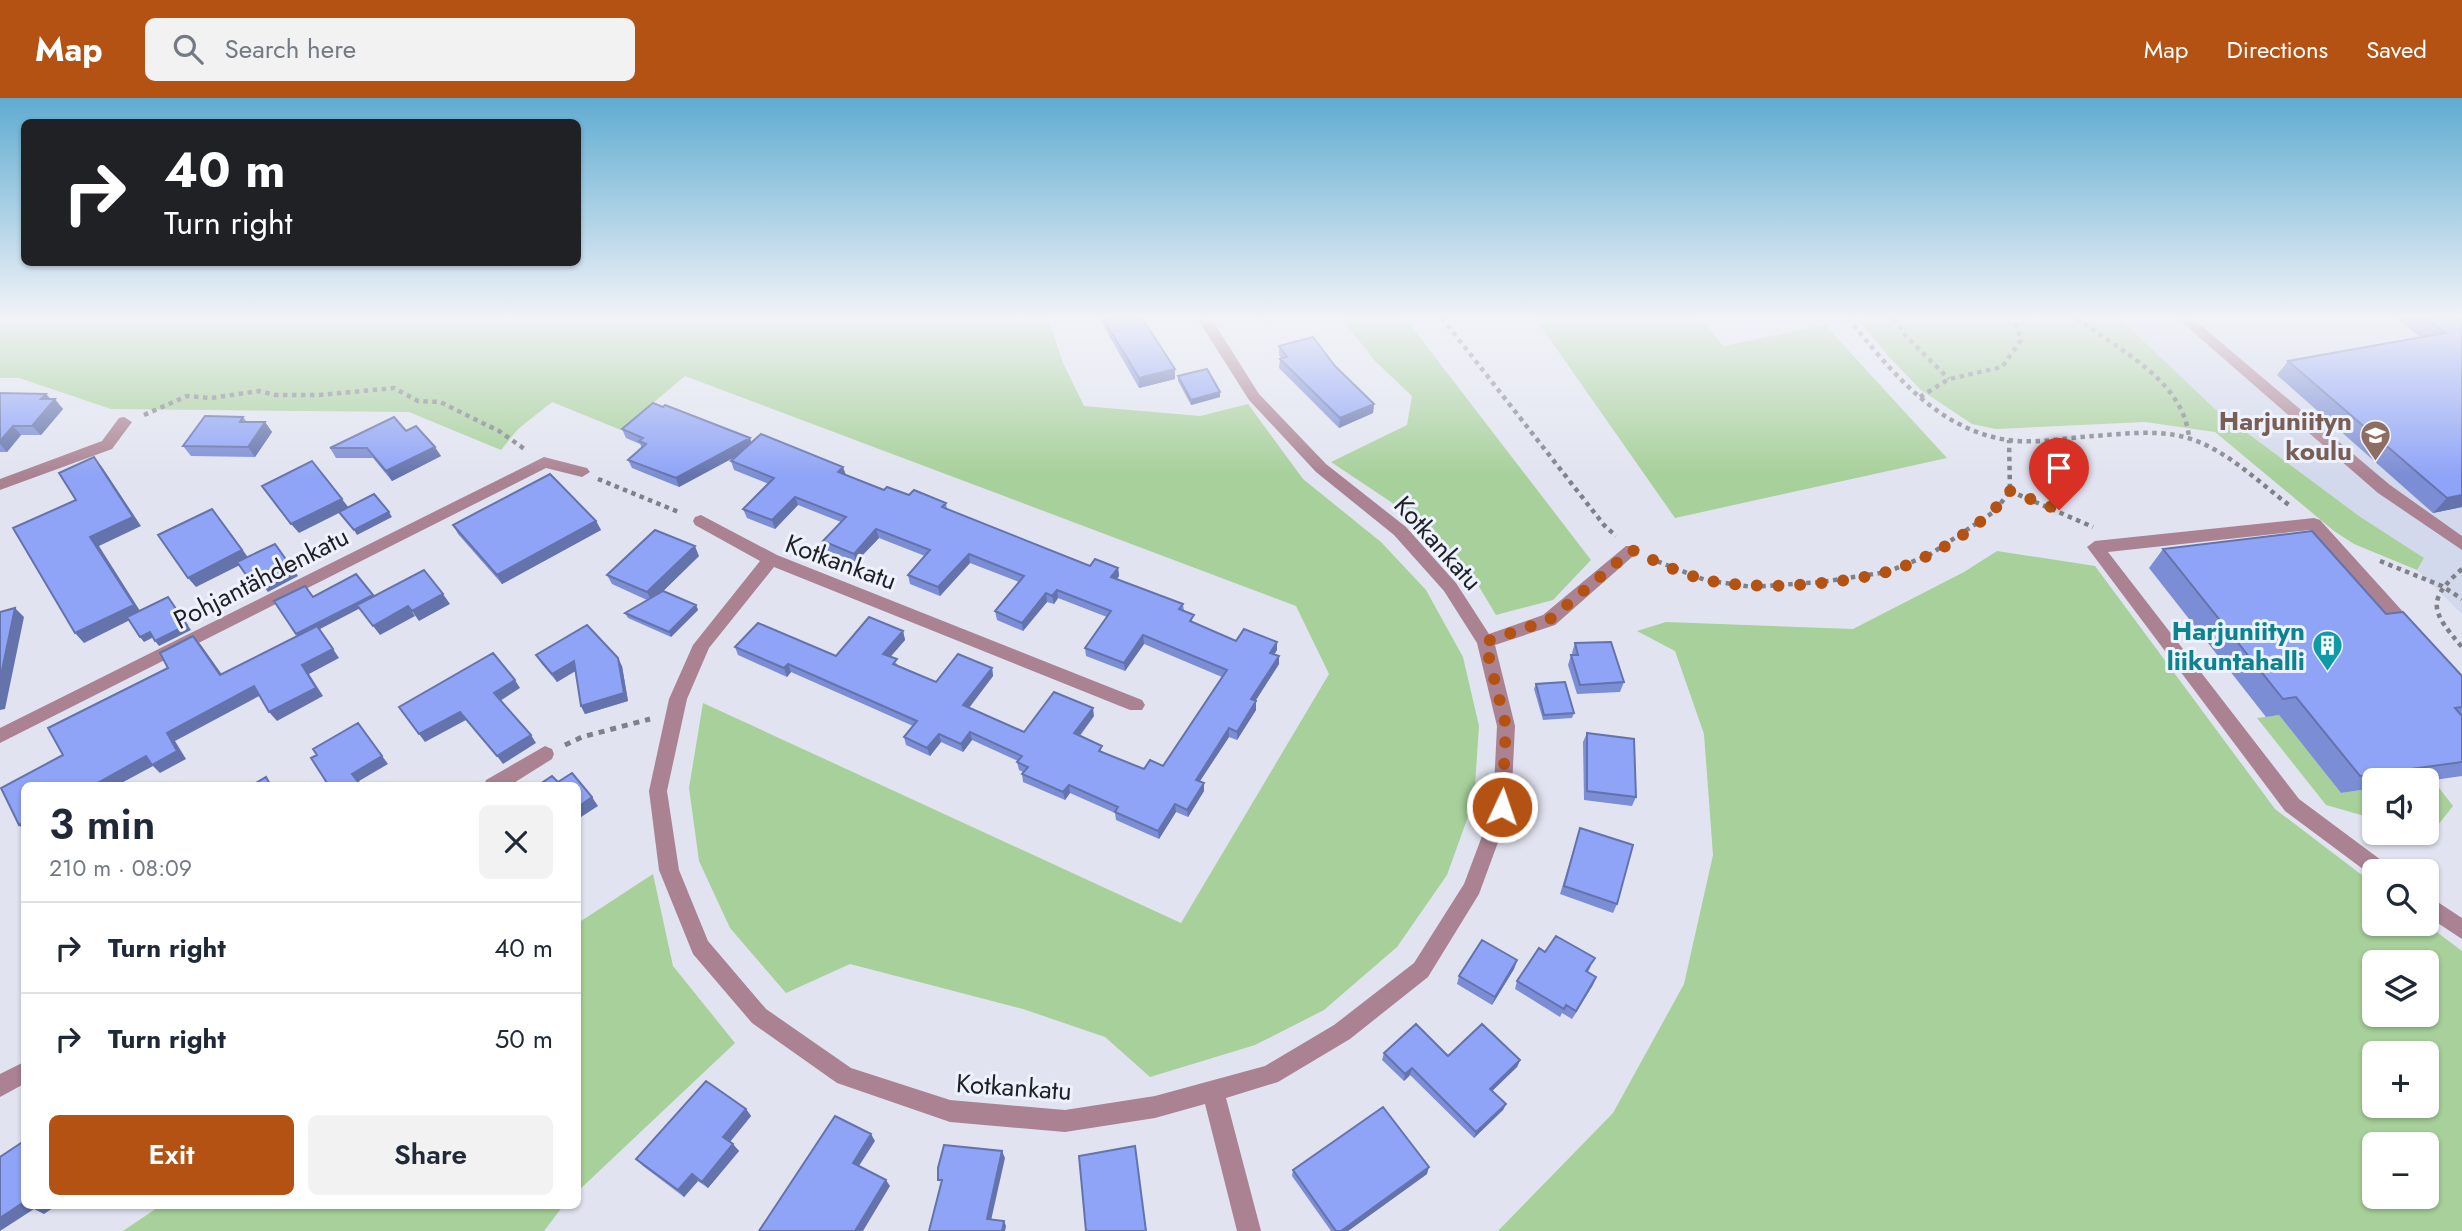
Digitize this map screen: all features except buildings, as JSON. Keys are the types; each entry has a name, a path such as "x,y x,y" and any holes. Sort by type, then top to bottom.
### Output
{"street":[{"name":"Kotkankatu","path":"1136,705 771,559 702,645 675,712 658,791 668,870 700,947 759,1016 845,1076 950,1111 1065,1121 1155,1107 1270,1075 1342,1032 1420,971 1472,888 1502,807 1506,726 1485,642 1450,587 1399,531 1321,468 1254,397 1237,371"},
{"path":"2246,371 2384,489 2462,544"},
{"path":"0,485 107,445 124,422"},
{"path":"544,462 582,472"},
{"name":"Pohjantähdenkatu","path":"0,736 544,462"},
{"path":"701,521 771,559"},
{"path":"2365,859 2292,805 2095,547 2314,524 2421,643"},
{"path":"1485,642 1549,620 1632,550"},
{"path":"500,782 545,754"},
{"path":"2439,913 2462,930"},
{"path":"0,1086 21,1074"},
{"path":"1213,1091 1249,1231"}],"path":[{"path":"1483,371 1604,525 1632,550 1705,580 1752,586 1821,582 1887,572 1929,555 1996,511 2010,491 2010,440"},
{"path":"1893,371 1920,397 1955,423 1981,434 2010,440 2158,432 2189,438 2214,449 2314,524"},
{"path":"1941,371 1949,379"},
{"path":"1920,397 1949,379 1982,371"},
{"path":"2146,371 2165,388 2188,419 2189,438"},
{"path":"124,422 166,407 187,396 211,398 259,391 276,395 319,395 394,388 418,401 440,402 499,430 544,462"},
{"path":"582,472 701,521"},
{"path":"2010,491 2059,510 2094,528 2115,545"},
{"path":"2376,560 2442,586 2462,599"},
{"path":"2462,569 2442,586 2436,610 2440,621 2462,646"},
{"path":"545,754 582,737 675,712"}],"shaded area":[{"name":"Harjuniityn koulu","path":"2175,371 2462,371 2462,614 2417,570 2424,558 2359,516 2215,409"}],"green space":[{"path":"0,371 1067,371 1084,406 1200,416 1248,404 1303,479 1381,542 1426,590 1463,657 1479,726 1474,800 1447,875 1397,947 1324,1010 1255,1045 1150,1077 1105,1037 1023,1009 850,964 786,993 730,928 699,861 689,788 703,703 1181,923 1329,674 1296,606 685,376 621,430 552,402 518,429 501,450 409,412 111,409 19,378 0,378"},
{"path":"1385,371 1446,371 1591,560 1553,600 1496,615 1475,580 1421,522 1331,462 1407,425 1412,396"},
{"path":"1572,371 1867,371 1947,458 1675,518"},
{"path":"1902,371 2175,371 2215,409 2359,516 2424,558 2417,570 2354,544 2334,531 2215,432 2145,422 1996,429 1972,424 1921,390"},
{"path":"1997,551 2095,566 2275,809 2362,875 2362,936 2439,936 2439,934 2462,951 2462,1231 1498,1231 1613,1113 1684,984 1713,855 1704,734 1675,651 1637,631 1666,622 1853,629 1964,572"},
{"path":"2279,715 2341,793 2362,790 2362,815 2326,805 2257,718"},
{"path":"2439,788 2453,806 2439,824"},
{"path":"653,874 673,966 735,1043 581,1188 581,921"},
{"path":"156,1209 561,1209 544,1231 123,1231"}],"place":[{"name":"Harjuniityn koulu","path":"2375,463"},
{"name":"Harjuniityn liikuntahalli","path":"2328,673"}],"route":[{"path":"1502,807 1506,726 1485,642 1549,620 1632,550 1658,563 1705,580 1752,586 1821,582 1887,572 1929,555 1996,511 2010,491 2059,510"}]}
